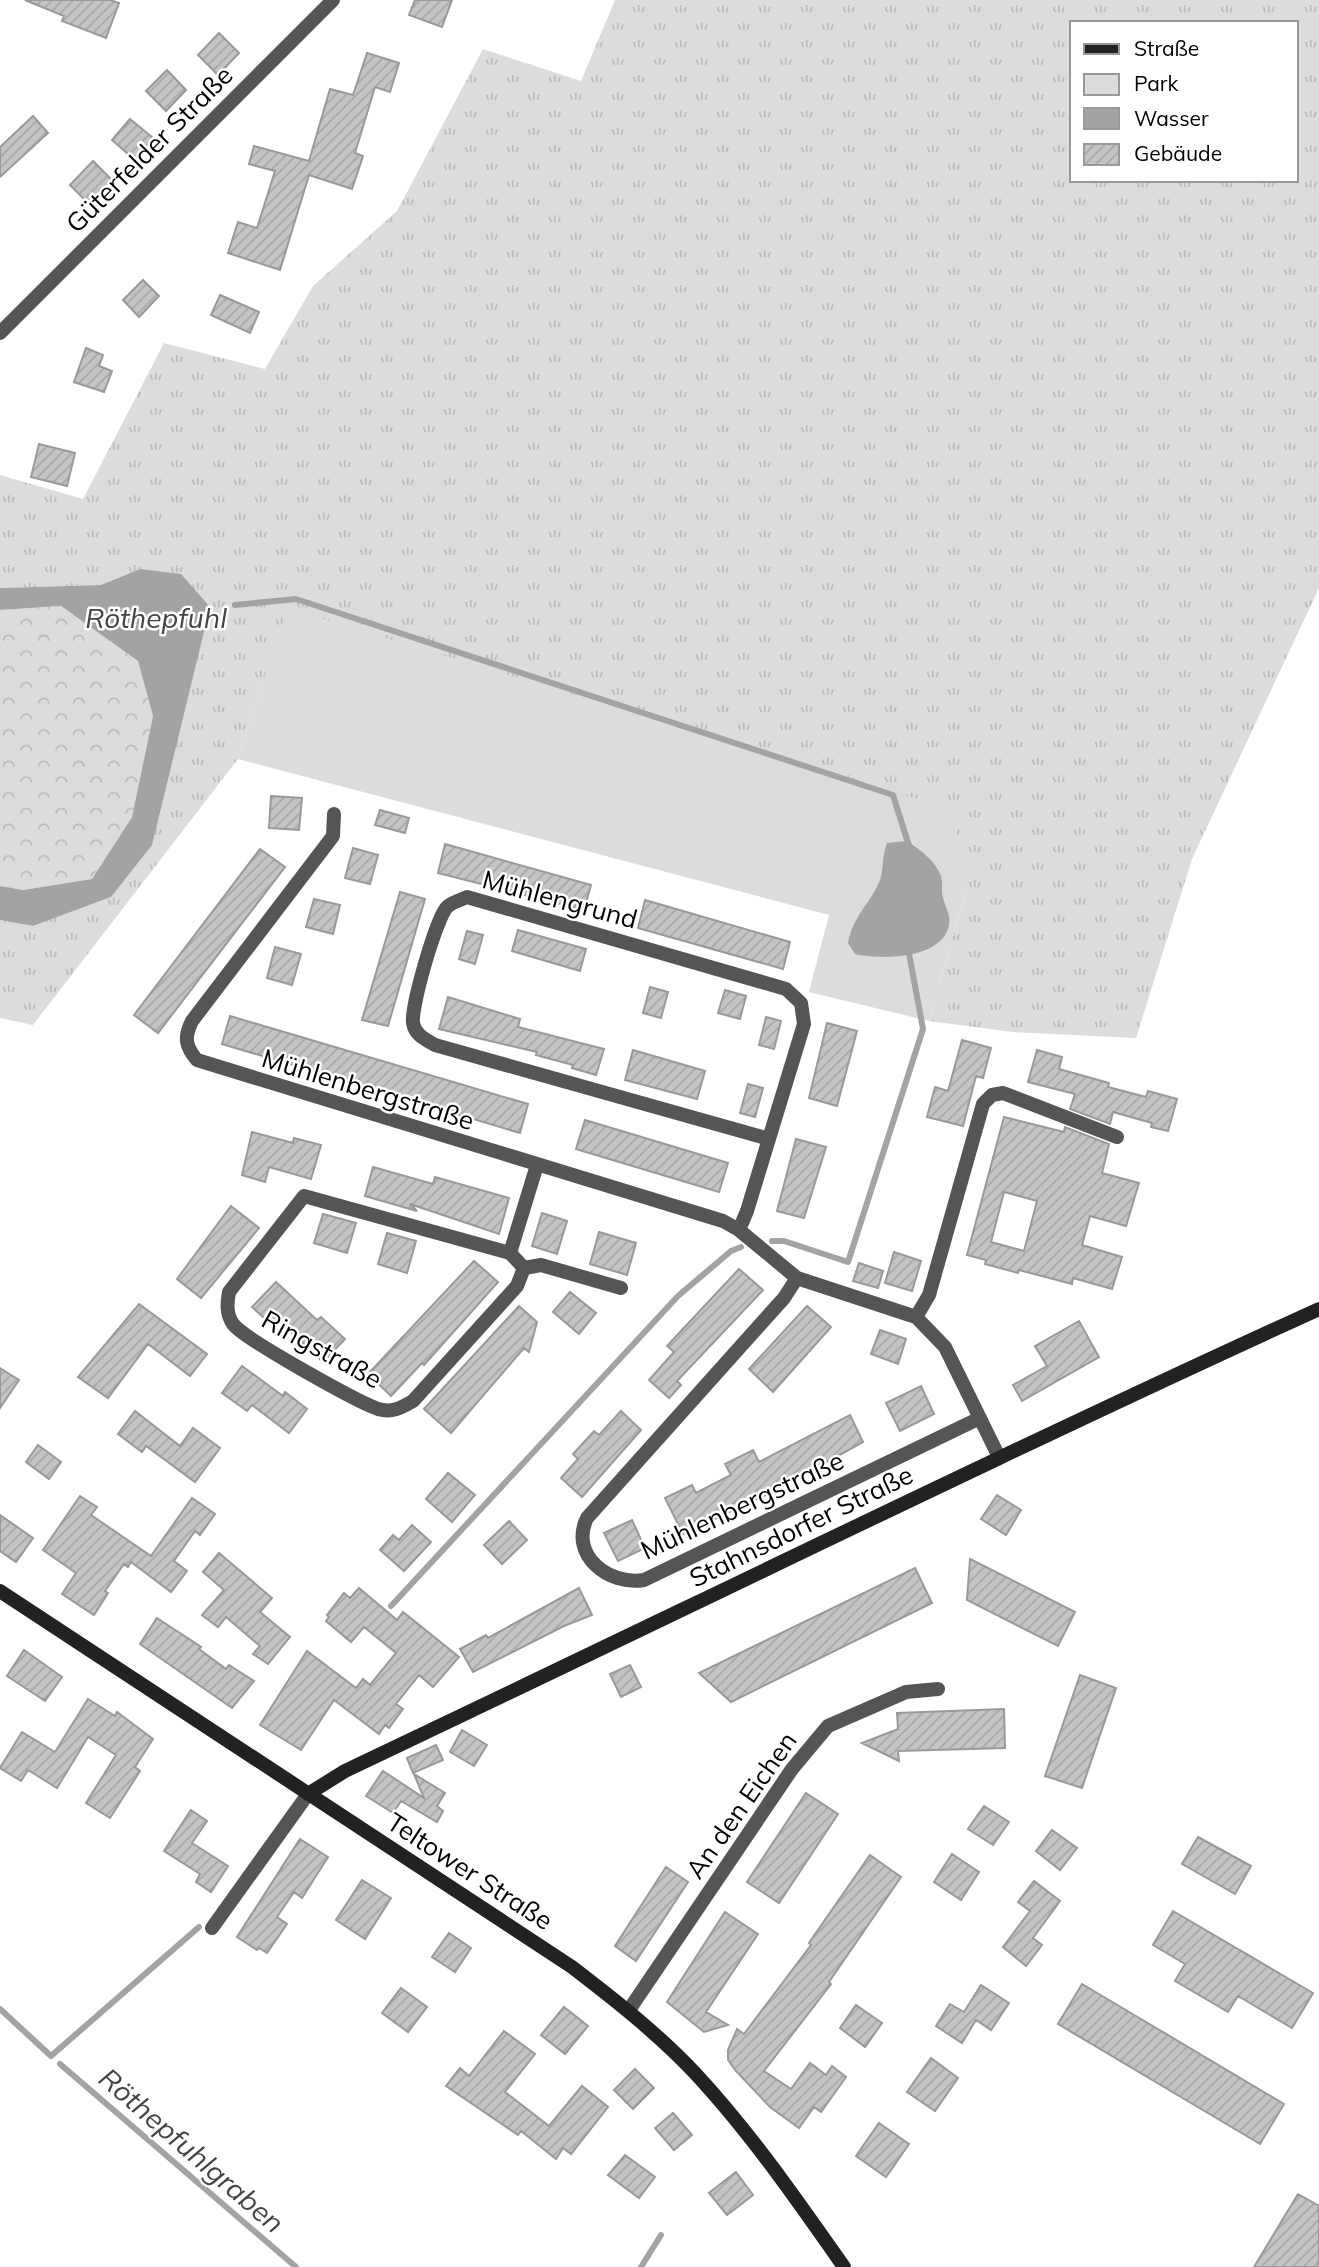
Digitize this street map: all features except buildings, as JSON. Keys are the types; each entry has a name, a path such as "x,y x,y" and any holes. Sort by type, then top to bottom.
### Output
{"street":[{"name":"Güterfelder Straße","path":"0,333 333,0"},
{"name":"Mühlenbergstraße","path":"334,814 333,836 192,1020 186,1034 188,1049 197,1060 723,1221 739,1230 797,1278 916,1317 944,1347 999,1457"},
{"name":"Mühlengrund","path":"739,1230 769,1139 804,1024 801,1003 786,989 467,897 448,905 439,918 415,1003 413,1023 419,1037 435,1045 769,1139"},
{"path":"916,1317 929,1295 983,1104 992,1095 1003,1093 1117,1137"},
{"path":"537,1165 510,1253 524,1268 541,1265 621,1288"},
{"name":"Ringstraße","path":"510,1253 304,1196 229,1292 226,1307 232,1322 242,1333 379,1409 396,1410 413,1401 517,1286 524,1268"},
{"name":"Mühlenbergstraße","path":"797,1278 784,1298 587,1518 582,1529 582,1542 587,1553 607,1575 626,1583 644,1580 980,1418"},
{"name":"Stahnsdorfer Straße","path":"308,1794 345,1771 999,1457 1319,1309"},
{"name":"Teltower Straße","path":"0,1591 572,1967 629,2010 693,2071 741,2127 844,2267"},
{"name":"An den Eichen","path":"629,2010 792,1769 828,1726 906,1692 938,1689"},
{"path":"212,1928 308,1794"}],"green space":[{"path":"615,0 1319,0 1319,588 1192,859 1136,1038 1013,1032 929,1021 967,887 287,609 238,759 33,1025 0,1018 0,920 33,926 111,897 210,607 140,569 101,585 0,588 0,475 83,499 164,343 265,369 313,286 397,211 483,49 581,81"},
{"path":"61,606 138,661 153,716 132,817 92,879 23,890 0,886 0,610"},
{"path":"287,608 950,809 967,887 929,1021 809,992 829,915 238,759"}],"water":[{"name":"Röthepfuhl","path":"140,569 181,574 210,607 152,845 111,897 33,926 0,920 0,886 23,890 92,879 132,817 153,716 138,661 61,606 0,610 0,588 101,585"},
{"path":"907,841 927,856 942,878 943,898 949,916 948,929 942,939 921,952 893,957 855,954 848,943 858,916 880,880 887,843"}],"waterway":[{"path":"235,605 296,599 893,795 909,846"},
{"path":"772,1241 784,1241 848,1262 923,1029 908,948"},
{"path":"391,1606 678,1296 731,1251 741,1247"},
{"path":"0,2009 51,2056 199,1927"},
{"name":"Röthepfuhlgraben","path":"60,2064 296,2267"},
{"path":"641,2267 661,2235"}]}
